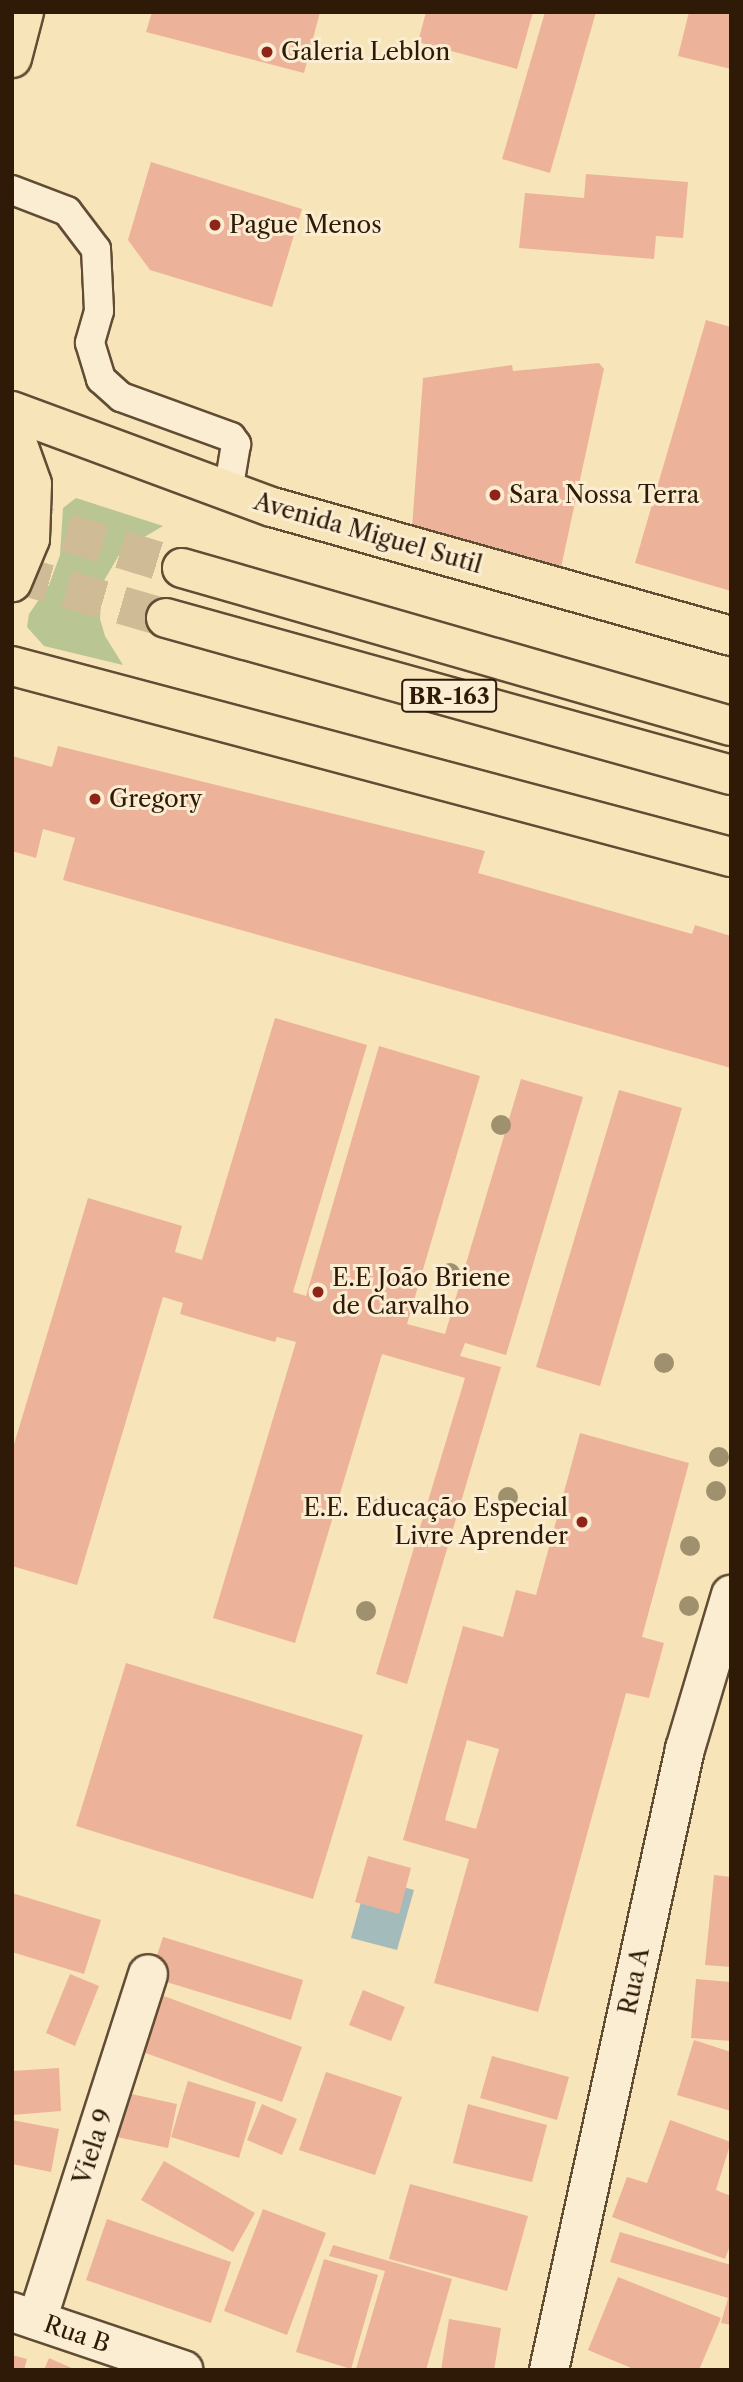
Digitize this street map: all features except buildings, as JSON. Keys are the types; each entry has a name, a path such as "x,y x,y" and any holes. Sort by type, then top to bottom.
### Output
{"main road":[{"path":"12,58 24,12"},
{"name":"Avenida Miguel Sutil","path":"12,411 228,492 731,636"},
{"path":"12,428 32,484 30,539 12,582"},
{"name":"BR-163","path":"182,568 731,726"},
{"name":"BR-163","path":"166,618 731,775"},
{"path":"12,666 731,857"}],"street":[{"name":"Rua A","path":"550,2370 685,1749 731,1595"},
{"name":"Viela 9","path":"24,2316 148,1974"},
{"name":"Rua B","path":"24,2316 183,2370"}],"lane":[{"path":"12,190 67,211 96,249 99,311 90,343 101,379 121,397 231,437 236,444 228,492"}],"green space":[{"path":"76,498 163,526 122,550 102,584 100,619 105,636 123,665 44,646 27,627 29,614 49,585 60,555 63,508"}],"water":[{"path":"368,1877 414,1890 397,1950 351,1938"}],"tunnel":[{"path":"12,516 182,568"},
{"path":"12,573 166,618"}],"place":[{"name":"Galeria Leblon","path":"267,52"},
{"name":"Pague Menos","path":"215,225"},
{"name":"Sara Nossa Terra","path":"495,495"},
{"name":"Gregory","path":"95,799"},
{"name":"E.E João Briene de Carvalho","path":"318,1292"},
{"name":"E.E. Educação Especial Livre Aprender","path":"582,1522"}]}
